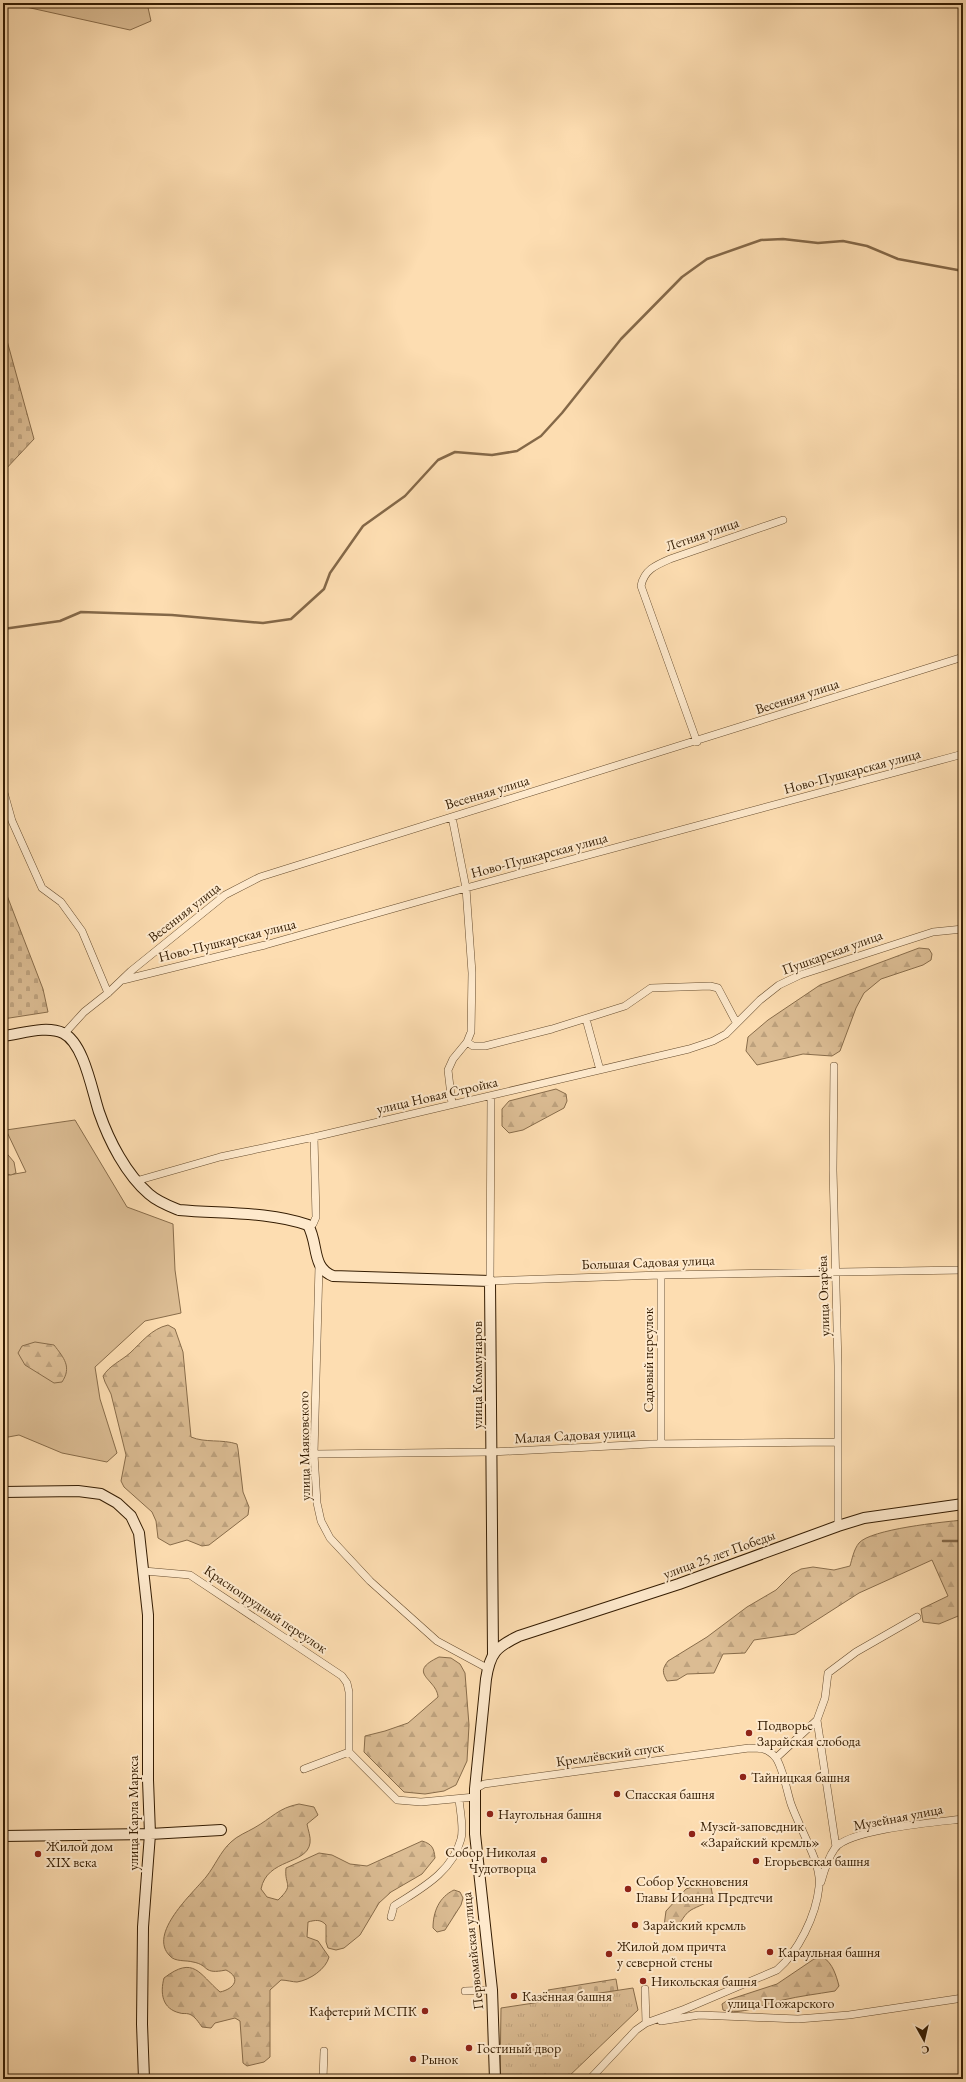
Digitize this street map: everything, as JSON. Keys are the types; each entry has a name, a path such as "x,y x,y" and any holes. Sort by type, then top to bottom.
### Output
{"street":[{"name":"Летняя улица","path":"697,742 641,586 643,579 653,566 670,558 783,520"},
{"name":"Весенняя улица","path":"64,1034 84,1012 225,895 260,877 697,742 963,657"},
{"name":"Ново-Пушкарская улица","path":"122,980 265,945 466,888 963,754"},
{"path":"3,789 12,821 42,888 61,902 82,930 108,993"},
{"path":"452,817 466,888 472,973 471,1032 467,1042 453,1059 448,1070 452,1104"},
{"name":"Пушкарская улица","path":"736,1022 760,1000 779,986 800,975 933,932 963,929"},
{"path":"467,1042 472,1046 485,1046 586,1019 625,1006 651,988 710,986 718,988 736,1022"},
{"path":"586,1019 600,1070"},
{"name":"улица Новая Стройка","path":"136,1181 220,1157 314,1137 695,1047 713,1041 726,1034 736,1022"},
{"path":"3,1036 44,1030 56,1031 64,1034 73,1042 79,1052 107,1132 116,1151 136,1181 158,1201 179,1210 270,1217 287,1219 308,1225 313,1224 316,1217 314,1137"},
{"name":"улица Огарёва","path":"834,1066 833,1170 838,1366 838,1526"},
{"name":"улица Коммунаров","path":"491,1096 490,1281 493,1654"},
{"path":"308,1225 313,1234 319,1266"},
{"name":"Большая Садовая улица","path":"319,1266 324,1273 333,1276 490,1281 661,1275 963,1270"},
{"name":"улица Маяковского","path":"319,1266 314,1454 317,1503 320,1521 330,1538 370,1581 437,1641 487,1668"},
{"name":"Садовый переулок","path":"661,1275 661,1444"},
{"name":"Малая Садовая улица","path":"314,1454 491,1452 661,1444 837,1442"},
{"path":"3,1492 78,1491 100,1494 117,1503 131,1516 140,1533 144,1571"},
{"name":"улица 25 лет Победы","path":"493,1654 501,1644 518,1636 680,1584 838,1526 864,1518 963,1504"},
{"name":"Краснопрудный переулок","path":"144,1571 190,1575 342,1676 347,1683 349,1692 349,1752"},
{"name":"улица Карла Маркса","path":"144,1571 148,1615 148,1780 150,1834 143,1927 142,2024 144,2079"},
{"path":"590,2079 636,2030 646,2023 685,2009 776,1970 788,1960 803,1936 826,1865 836,1847 818,1720 825,1698 828,1673 856,1652 917,1617"},
{"name":"Первомайская улица","path":"493,1654 487,1668 475,1793 476,1861 492,1990 495,2079"},
{"path":"818,1720 776,1758 800,1829 814,1860 818,1873 819,1888"},
{"name":"Кремлёвский спуск","path":"349,1752 397,1800 421,1802 460,1799 475,1793 484,1784 749,1748 761,1748 776,1758"},
{"path":"304,1769 349,1752"},
{"path":"391,1918 394,1906 437,1877 450,1860 461,1839 460,1799"},
{"name":"Музейная улица","path":"836,1847 854,1837 891,1829 963,1819"},
{"path":"3,1836 150,1834 221,1830"},
{"path":"645,1989 646,2023"},
{"path":"465,1991 492,1990"},
{"name":"улица Пожарского","path":"646,2023 699,2015 798,2018 849,2015 963,1998"},
{"path":"323,2079 324,2051"}],"green space":[{"path":"3,3 147,3 151,21 130,30 17,5 3,5"},
{"path":"3,326 34,439 3,472"},
{"path":"3,885 43,989 48,1012 3,1019"},
{"path":"919,948 929,949 932,954 931,960 923,965 881,979 864,993 856,1008 840,1051 832,1056 803,1054 757,1065 746,1051 748,1037 768,1020 820,985"},
{"path":"556,1089 566,1094 567,1101 564,1108 523,1130 509,1133 502,1126 502,1109 509,1101"},
{"path":"75,1120 127,1207 173,1224 175,1270 181,1313 145,1321 95,1367 100,1399 117,1453 107,1462 62,1453 19,1435 3,1438 3,1176 26,1172 6,1130"},
{"path":"3,1149 14,1162 16,1173 11,1175 3,1173"},
{"path":"168,1325 175,1329 183,1352 191,1437 202,1440 237,1444 243,1492 249,1507 248,1515 209,1545 202,1546 187,1540 170,1545 158,1538 156,1521 152,1512 124,1487 121,1481 126,1455 111,1394 103,1376 112,1366 130,1353 143,1340 162,1327"},
{"path":"35,1342 54,1345 64,1358 66,1363 66,1372 62,1382 54,1383 25,1365 18,1353 22,1346"},
{"path":"963,1520 963,1614 939,1624 923,1622 921,1609 948,1596 932,1560 859,1593 795,1634 754,1640 745,1653 723,1654 714,1673 687,1674 677,1680 667,1681 663,1671 668,1661 707,1637 747,1607 776,1590 792,1574 801,1569 813,1567 834,1570 850,1566 857,1545 866,1538 908,1527"},
{"path":"439,1657 451,1658 460,1664 465,1673 469,1725 467,1761 456,1785 444,1791 425,1794 404,1792 364,1752 365,1736 408,1723 438,1697 433,1685 423,1672 424,1667"},
{"path":"299,1804 314,1807 318,1815 307,1824 310,1843 307,1850 302,1855 278,1867 265,1879 261,1889 267,1897 278,1900 286,1891 288,1885 286,1868 319,1853 332,1855 350,1864 367,1866 422,1841 432,1847 435,1858 422,1874 391,1892 379,1903 360,1935 344,1948 336,1950 328,1948 326,1942 326,1925 318,1920 308,1922 307,1937 318,1941 329,1957 325,1966 321,1970 307,1979 297,1982 281,1980 270,1990 270,2057 264,2062 247,2066 243,2063 240,2021 235,2018 215,2023 211,2028 202,2027 191,2015 174,2011 169,2008 164,2000 162,1989 164,1978 174,1971 182,1968 195,1970 220,1992 225,1991 232,1986 235,1980 234,1976 226,1970 213,1971 198,1963 172,1958 164,1947 164,1937 174,1914 206,1877 231,1842 280,1811"},
{"path":"703,1883 708,1884 711,1887 713,1898 691,1910 676,1927 668,1929 664,1926 666,1911 686,1889"},
{"path":"454,1890 460,1892 463,1898 461,1905 445,1930 437,1932 433,1928 433,1922 438,1906 444,1897"},
{"path":"823,1957 832,1966 835,1974 839,1986 835,1991 789,1999 745,2011 737,2012 723,2010 722,2004 728,2000 777,1984 814,1959"},
{"path":"616,1979 618,1991 550,2002 548,1990"},
{"path":"633,1988 638,2010 566,2079 500,2079 501,2008"}],"waterway":[{"path":"3,629 60,621 81,612 172,615 263,623 291,619 324,589 330,573 363,526 405,496 438,460 455,452 492,455 517,451 541,436 562,413 621,339 682,277 707,259 761,240 783,239 818,243 843,241 867,246 898,259 963,271"},
{"path":"943,1541 963,1541"}],"place":[{"name":"Подворье Зарайская слобода","path":"749,1733"},
{"name":"Тайницкая башня","path":"743,1777"},
{"name":"Спасская башня","path":"617,1794"},
{"name":"Наугольная башня","path":"490,1814"},
{"name":"Музей-заповедник «Зарайский кремль»","path":"692,1834"},
{"name":"Жилой дом XIX века","path":"38,1854"},
{"name":"Собор Николая Чудотворца","path":"544,1860"},
{"name":"Егорьевская башня","path":"756,1861"},
{"name":"Собор Усекновения Главы Иоанна Предтечи","path":"628,1889"},
{"name":"Зарайский кремль","path":"635,1925"},
{"name":"Караульная башня","path":"770,1952"},
{"name":"Жилой дом причта у северной стены","path":"609,1954"},
{"name":"Никольская башня","path":"643,1981"},
{"name":"Казённая башня","path":"514,1996"},
{"name":"Кафетерий МСПК","path":"425,2011"},
{"name":"Гостиный двор","path":"469,2048"},
{"name":"Рынок","path":"413,2059"}]}
